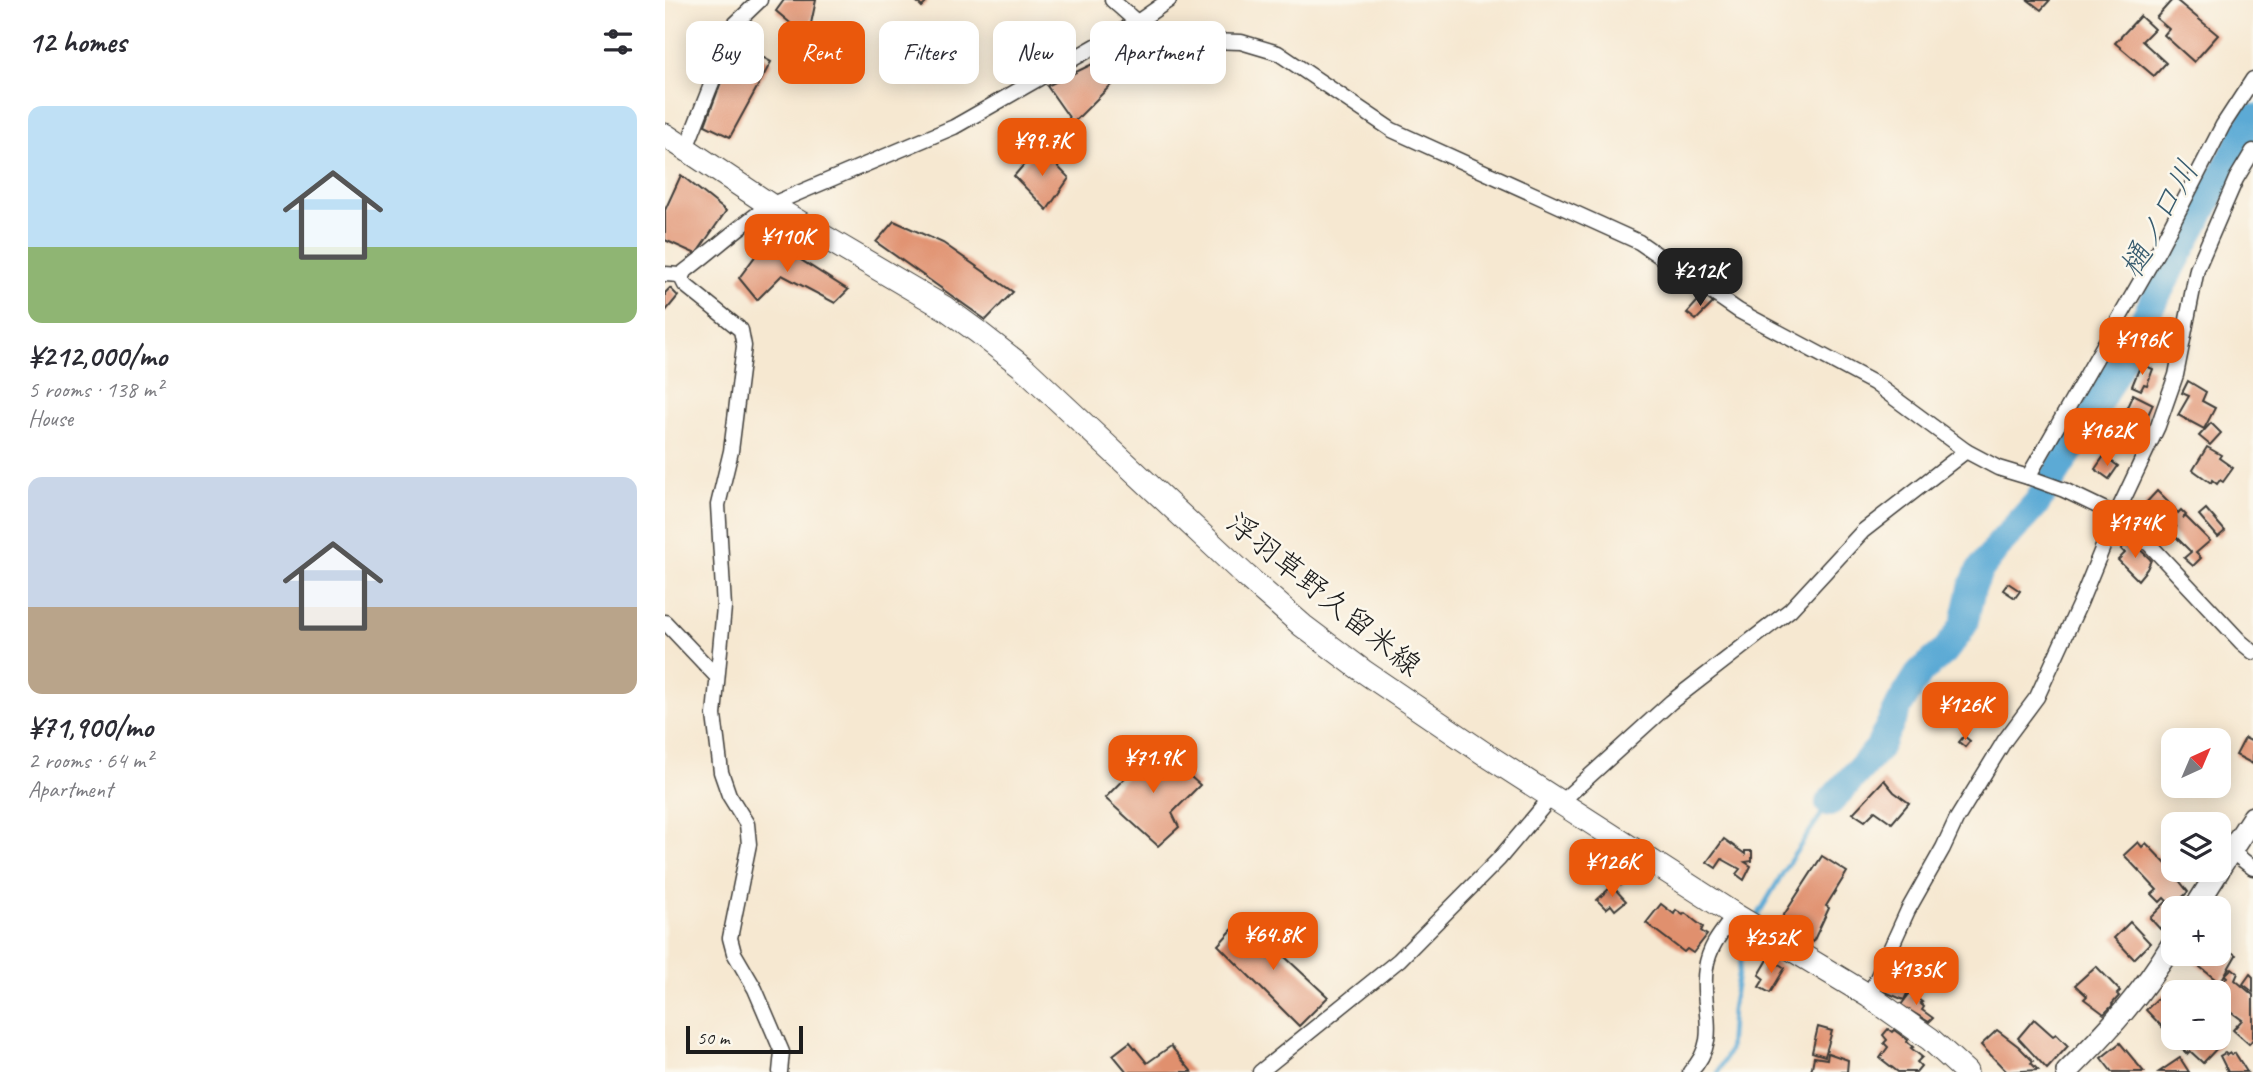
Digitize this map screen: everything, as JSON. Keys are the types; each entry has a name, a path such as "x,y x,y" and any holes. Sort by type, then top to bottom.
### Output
{"main road":[{"name":"浮羽草野久留米線","path":"665,135 685,151 770,205 945,308 978,332 1024,368 1204,538 1303,626 1420,711 1737,917 1869,996 1930,1039 1966,1072"}],"street":[{"path":"685,151 736,24 760,0"},
{"path":"1112,0 1135,21"},
{"path":"1139,21 1169,0"},
{"path":"1226,42 1241,42 1278,52 1392,130 1615,229 1639,242 1739,311 1874,383 1966,451 1998,468 2064,489 2116,515 2150,545 2253,652"},
{"path":"665,274 680,275 723,243 743,223 770,205 954,127 1090,49"},
{"path":"2032,479 2159,249 2223,125 2253,79"},
{"path":"1869,996 1908,910 1956,820 2005,740 2037,697 2080,603 2116,515 2158,426 2176,375 2197,269 2236,178 2253,150"},
{"path":"680,275 685,285 741,330 744,345 731,451 718,505 724,607 714,715 721,772 729,795 747,824 749,844 730,938 734,953 755,989 782,1052 780,1072"},
{"path":"1261,1072 1399,960 1556,799 1671,702 1790,610 1863,531 1966,451"},
{"path":"665,622 717,677"},
{"path":"2253,817 2231,851 2253,868"},
{"path":"1690,1072 1702,1060 1707,1048 1705,971 1709,953 1716,940 1737,917"},
{"path":"2067,1072 2127,1010 2161,963"}],"building":[{"path":"784,0 816,0 812,21 788,21 776,11"},
{"path":"915,0 929,0 922,7"},
{"path":"2028,0 2050,0 2041,10"},
{"path":"2172,0 2176,0 2218,35 2194,62 2164,35 2169,29 2156,18"},
{"path":"2140,16 2154,29 2142,41 2166,63 2154,76 2115,43"},
{"path":"764,58 771,62 764,75"},
{"path":"1090,65 1090,84 1112,84 1073,123 1047,86 1076,84 1076,72"},
{"path":"720,84 759,84 730,137 705,125"},
{"path":"1039,147 1069,178 1047,210 1014,176"},
{"path":"681,175 726,211 696,254 665,240 665,210"},
{"path":"894,221 943,243 1013,292 986,320 876,242"},
{"path":"768,239 848,290 835,303 782,275 757,300 739,278"},
{"path":"670,288 678,296 665,312 665,293"},
{"path":"1703,295 1713,303 1696,320 1687,313"},
{"path":"2141,364 2153,369 2147,385 2144,384 2141,390 2132,386"},
{"path":"2188,381 2206,392 2202,401 2215,408 2204,429 2178,415 2189,396 2182,393"},
{"path":"2133,394 2153,404 2142,428 2122,418"},
{"path":"2211,423 2221,433 2210,445 2199,436"},
{"path":"2207,447 2221,455 2219,458 2233,468 2223,482 2220,480 2217,484 2212,480 2211,483 2193,470"},
{"path":"2104,456 2118,466 2109,479 2095,469"},
{"path":"2157,491 2175,509 2166,520 2163,517 2160,520 2144,505"},
{"path":"2206,509 2225,531 2218,537 2199,515"},
{"path":"2181,510 2186,515 2183,518 2186,517 2210,541 2196,553 2201,558 2193,566 2184,558 2191,552 2171,532 2177,526 2167,535 2159,527 2176,511 2178,513"},
{"path":"2130,540 2151,560 2138,580 2118,560 2125,553 2121,549"},
{"path":"2008,583 2020,591 2015,598 2003,590"},
{"path":"1964,736 1970,741 1965,747 1959,742"},
{"path":"2245,738 2253,742 2253,764 2236,755"},
{"path":"1156,746 1200,785 1172,813 1179,827 1158,846 1105,798"},
{"path":"1884,780 1909,803 1892,823 1875,811 1865,821 1853,813"},
{"path":"1724,839 1745,854 1745,851 1752,851 1752,861 1745,862 1751,866 1744,880 1736,874 1740,869 1722,859 1716,868 1707,862"},
{"path":"2138,842 2142,847 2146,843 2161,859 2161,882 2180,882 2188,892 2184,896 2161,896 2160,902 2152,894 2157,890 2124,855"},
{"path":"1610,849 1624,864 1627,861 1636,870 1621,885 1598,861"},
{"path":"1822,856 1847,872 1826,906 1829,908 1813,942 1780,921"},
{"path":"1612,886 1626,901 1615,910 1611,905 1606,909 1597,900"},
{"path":"1661,904 1674,914 1676,910 1683,915 1685,913 1703,927 1701,931 1707,935 1693,953 1687,949 1684,952 1646,923"},
{"path":"2161,907 2160,929 2150,918"},
{"path":"1243,918 1328,997 1299,1026 1218,945"},
{"path":"2130,922 2150,943 2134,959 2114,938"},
{"path":"1769,958 1785,968 1770,993 1759,987 1764,979 1759,975"},
{"path":"2096,966 2120,991 2113,1005 2104,1014 2084,999 2087,996 2075,985"},
{"path":"2199,966 2230,966 2222,980 2216,980"},
{"path":"1885,968 1911,979 1909,982 1912,983 1904,1000 1878,989"},
{"path":"2232,968 2238,973 2235,980 2253,995 2253,1039 2249,1044 2233,1030 2242,1020 2231,1012 2231,980 2224,980 2227,977 2225,975"},
{"path":"2250,974 2253,977 2253,992 2243,984"},
{"path":"1910,993 1922,1002 1922,1010 1933,1018 1929,1022 1901,1005"},
{"path":"2161,995 2161,1026 2146,1010"},
{"path":"2034,1019 2068,1046 2047,1069 2018,1038"},
{"path":"1818,1027 1832,1031 1825,1056 1812,1052"},
{"path":"1888,1029 1908,1040 1913,1047 1911,1048 1922,1057 1917,1062 1921,1066 1916,1072 1898,1072 1880,1058 1888,1047 1884,1043 1887,1040 1883,1035"},
{"path":"1997,1030 2018,1046 2038,1070 2007,1072 1981,1045"},
{"path":"1130,1042 1147,1063 1171,1046 1192,1072 1127,1072 1113,1055"},
{"path":"2120,1043 2144,1072 2112,1072 2101,1058"},
{"path":"2183,1050 2215,1050 2203,1063 2190,1051 2187,1054"},
{"path":"1828,1053 1848,1060 1847,1072 1811,1072 1814,1057 1827,1059"},
{"path":"2235,1053 2247,1072 2228,1072 2220,1056"},
{"path":"2180,1058 2189,1072 2159,1072"}],"waterway":[{"name":"樋ノ口川","path":"1829,803 1878,749 1900,704 1920,672 1944,652 1958,634 1964,624 1972,588 1979,571 2037,503 2087,424 2253,118"},
{"path":"1755,920 1829,803"},
{"path":"1718,1072 1729,1051 1732,1009 1744,942 1750,931"}]}
